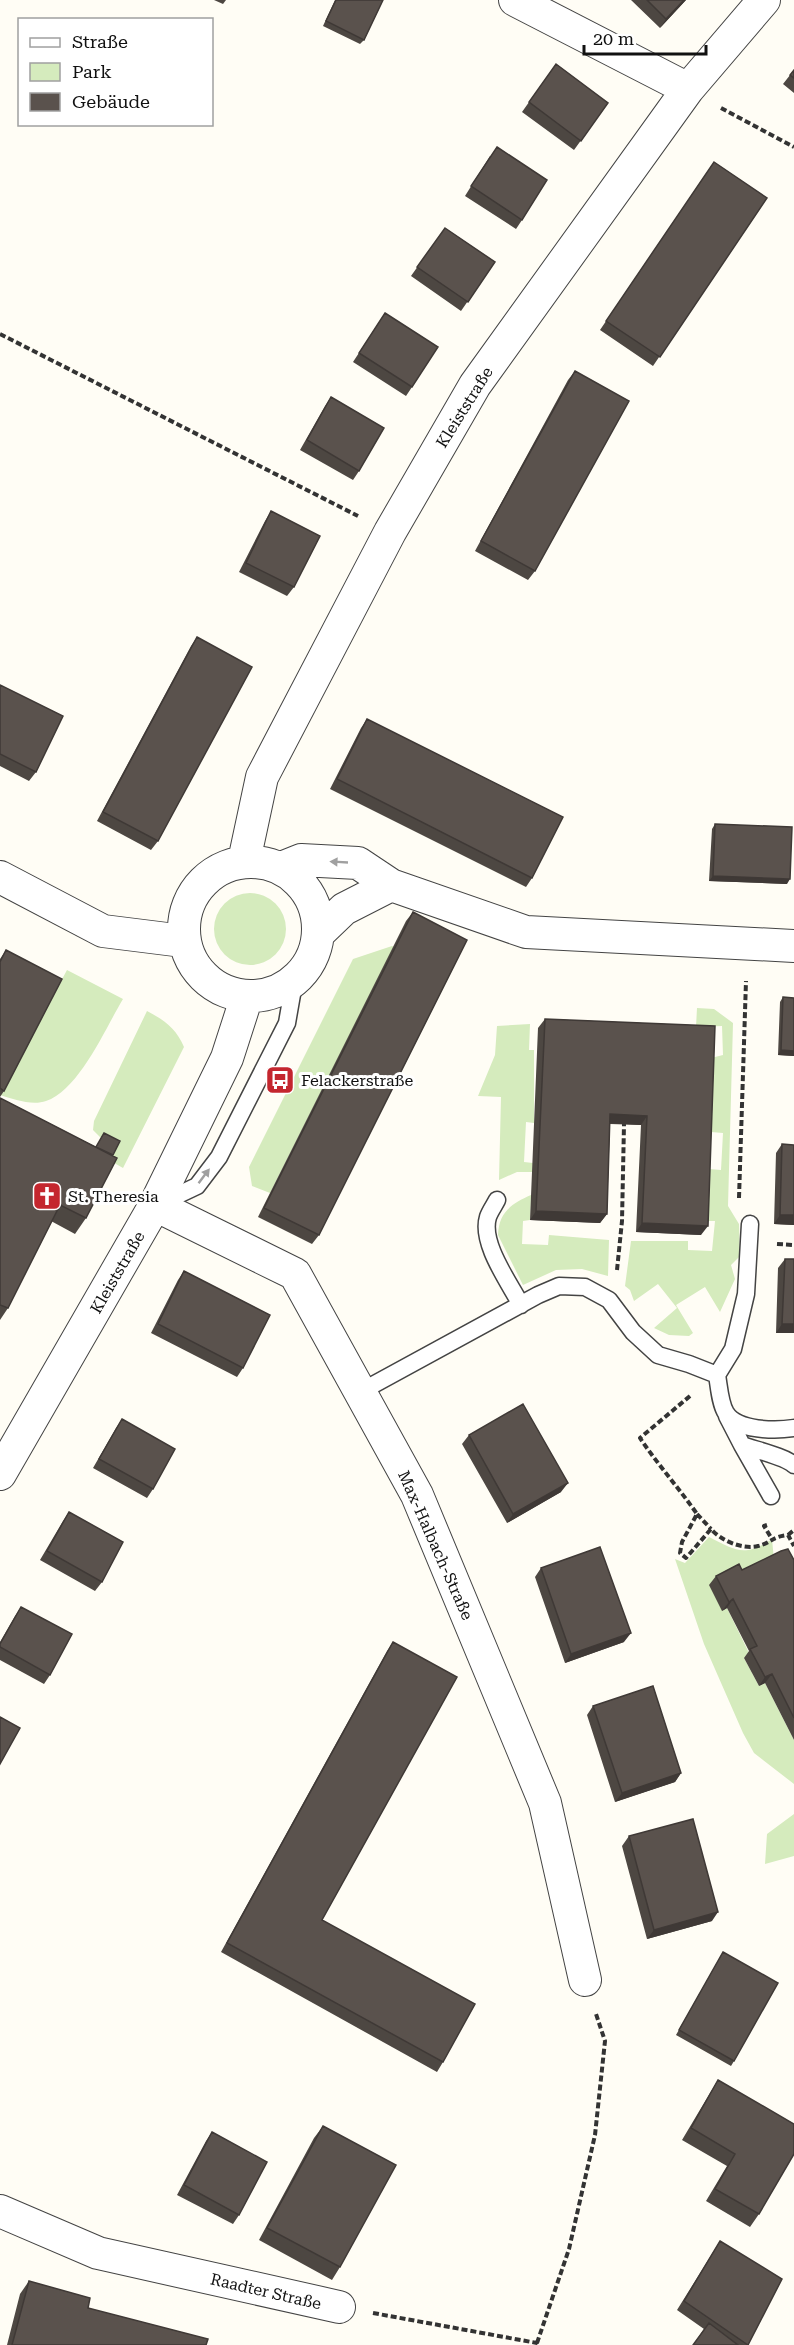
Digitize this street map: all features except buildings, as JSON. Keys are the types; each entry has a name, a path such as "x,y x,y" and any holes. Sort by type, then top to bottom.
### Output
{"street":[{"path":"515,0 688,89"},
{"name":"Kleiststraße","path":"244,861 262,777 390,532 475,385 688,89 764,0"},
{"path":"281,868 302,860 358,863 391,885 526,932 794,946"},
{"path":"244,861 264,861 281,868 300,883 313,904 320,932 315,951 307,967 294,983 272,993 247,996 224,991 204,980 191,962 183,941 185,912 195,890 214,872 244,861"},
{"path":"0,877 104,931 183,941"},
{"path":"320,932 344,909 391,885"},
{"name":"Kleiststraße","path":"0,1474 155,1205 226,1058 247,996"},
{"name":"Max-Halbach-Straße","path":"155,1205 295,1274 417,1495 545,1803 585,1980"},
{"name":"Raadter Straße","path":"0,2211 98,2253 339,2307"}],"lane":[{"path":"155,1205 197,1185 219,1156 287,1023 294,983"},
{"path":"497,1200 488,1218 486,1234 494,1255 520,1305"},
{"path":"750,1224 746,1294 733,1349 717,1376 726,1414 771,1496"},
{"path":"360,1392 559,1286 585,1287 609,1300 633,1332 658,1355 689,1364 717,1376"},
{"path":"726,1414 741,1425 775,1431 794,1428"},
{"path":"742,1445 768,1455 788,1459 794,1465"}],"path":[{"path":"726,111 794,147"},
{"path":"0,334 390,532"},
{"path":"748,944 739,1200 750,1224"},
{"path":"609,1300 616,1281 622,1221 624,1124"},
{"path":"717,1376 676,1406 640,1438 657,1464 718,1537 737,1544 757,1547 775,1536 788,1535 794,1530"},
{"path":"697,1514 682,1542 680,1553 686,1558 711,1529"},
{"path":"764,1526 772,1539"},
{"path":"788,1535 794,1546"},
{"path":"538,2344 568,2249 595,2135 605,2041 585,1980"},
{"name":"Raadter Straße","path":"339,2307 538,2344"}],"green space":[{"path":"257,893 276,903 284,915 286,929 284,943 276,955 264,963 243,965 224,955 216,943 214,922 224,903 236,895"},
{"path":"394,947 270,1193 252,1186 249,1167 353,959"},
{"path":"67,970 123,999 80,1072 58,1095 35,1103 0,1095"},
{"path":"697,1008 714,1009 733,1023 728,1206 739,1224 740,1256 731,1265 735,1279 720,1312 705,1287 676,1305 693,1333 689,1336 669,1335 654,1328 677,1308 658,1284 634,1301 630,1290 625,1286 631,1241 688,1241 688,1250 712,1251 715,1221 705,1221 709,1169 721,1170 723,1133 711,1132 711,1058 723,1055 722,1026 696,1027"},
{"path":"147,1011 169,1025 184,1047 123,1168 109,1160 116,1146 93,1130 94,1121"},
{"path":"530,1024 529,1050 534,1050 534,1123 526,1122 524,1162 533,1163 532,1172 517,1172 499,1180 501,1097 478,1096 495,1055 497,1026"},
{"path":"531,1195 530,1220 523,1221 522,1244 548,1245 549,1235 609,1240 608,1276 582,1269 556,1270 523,1285 498,1235 501,1220 507,1210"},
{"path":"709,1537 740,1550 755,1548 772,1539 774,1560 722,1610 727,1608 750,1655 744,1658 759,1686 765,1683 794,1740 794,1784 754,1753 704,1644 675,1559 685,1563"},
{"path":"794,1814 794,1856 765,1864 767,1834"}],"place":[{"name":"Felackerstraße","path":"280,1080"},
{"name":"St. Theresia","path":"47,1196"}]}
